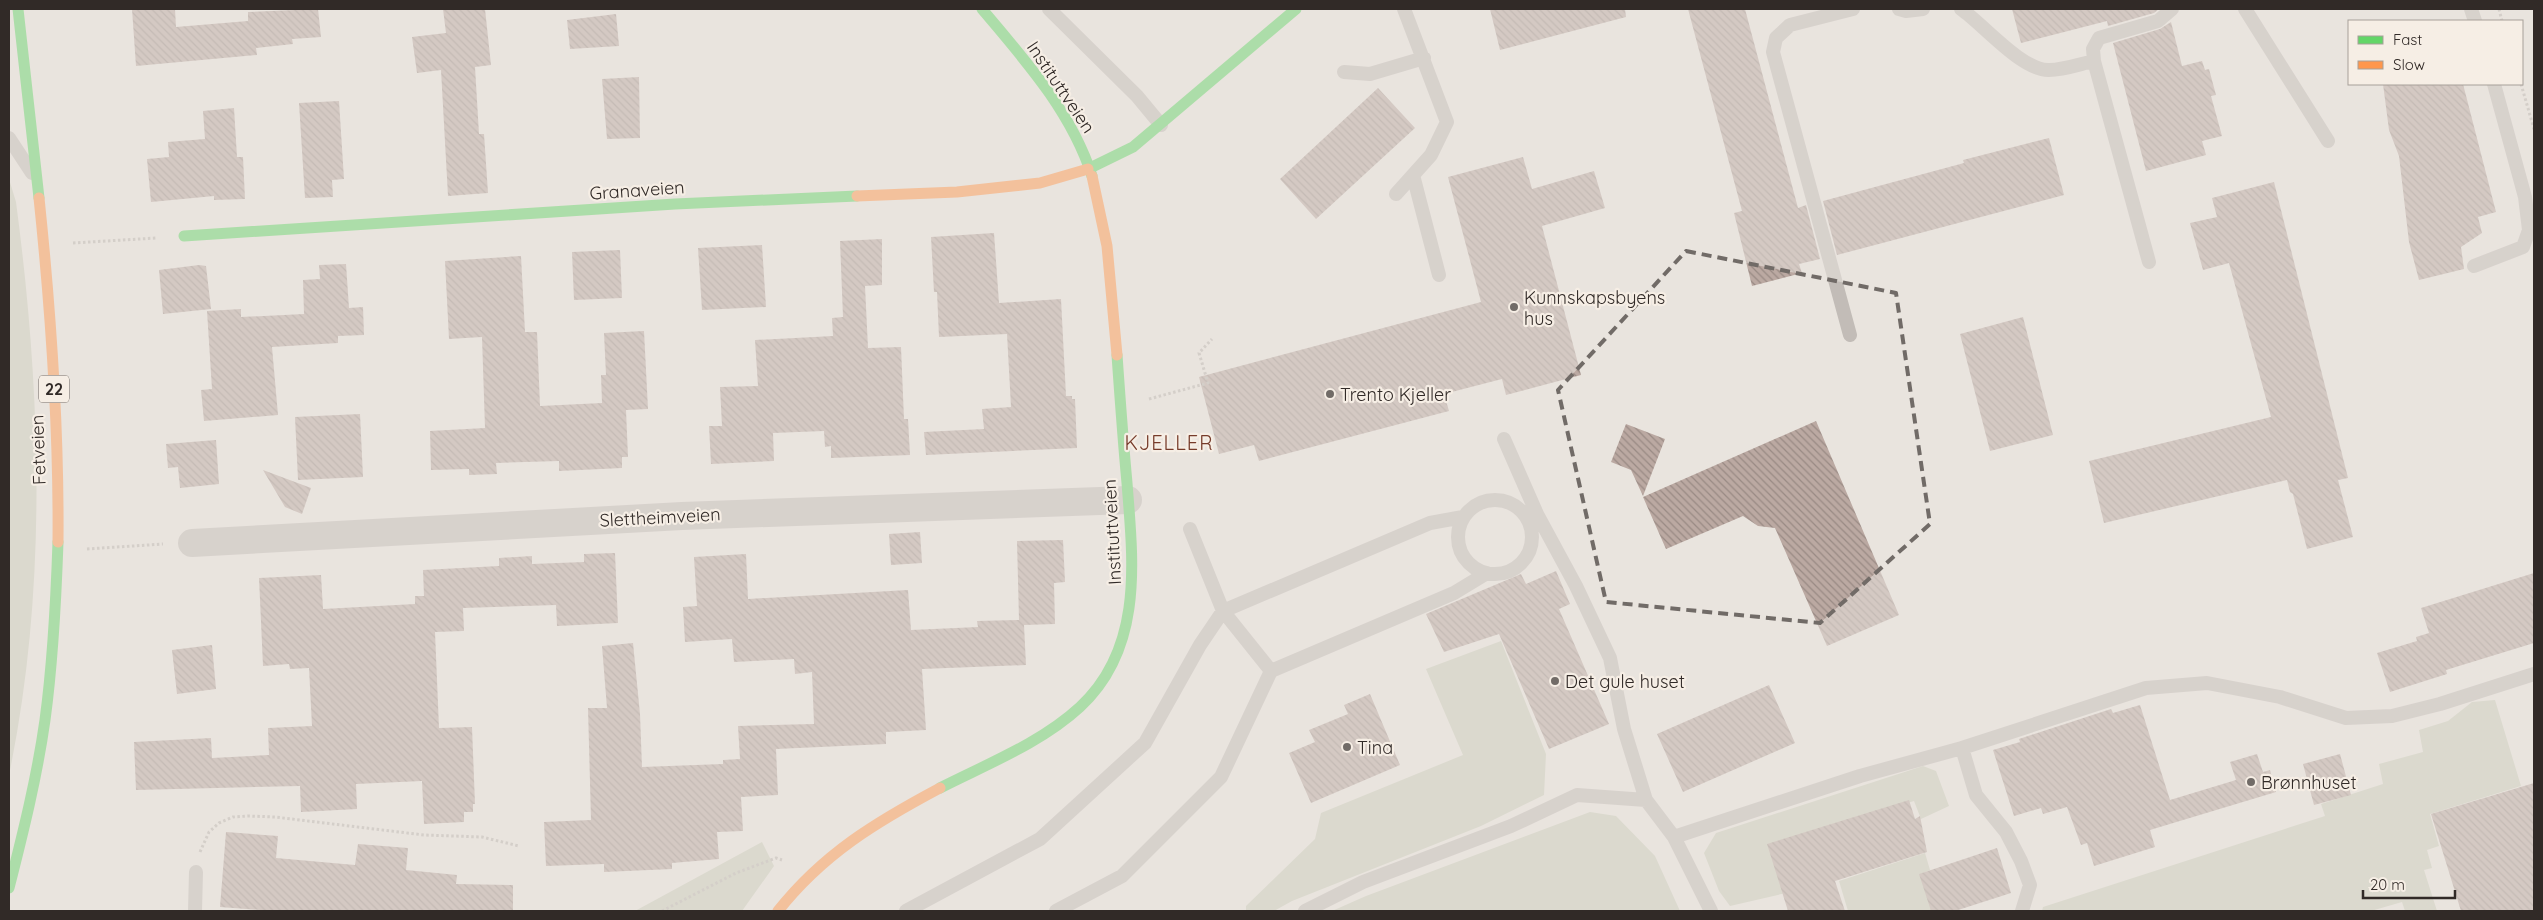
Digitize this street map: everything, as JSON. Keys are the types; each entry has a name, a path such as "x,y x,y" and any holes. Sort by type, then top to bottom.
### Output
{"main road":[{"name":"Fetveien","path":"9,888 24,829 44,727 56,600 55,413 44,244 18,9"},
{"name":"Instituttveien","path":"778,911 787,898 816,866 851,839 1040,736 1077,710 1089,698 1106,675 1120,650 1131,611 1133,568 1128,500 1109,260 1100,203 1090,168 1078,140 1059,108 982,9"},
{"name":"Granaveien","path":"184,236 675,204 957,192 1040,183 1090,168 1133,147 1296,9"}],"street":[{"name":"Slettheimveien","path":"192,543 682,516 1128,500"}],"lane":[{"path":"1049,9 1137,96 1161,125"},
{"path":"1396,194 1431,155 1447,122 1404,9"},
{"path":"1850,335 1773,52 1776,38 1790,25 1825,12 1853,9"},
{"path":"1899,9 1906,11 1923,9"},
{"path":"1961,9 2006,49 2026,62 2047,70 2094,61"},
{"path":"2149,262 2094,61 2093,49 2099,38 2158,21 2172,9"},
{"path":"2245,9 2328,141"},
{"path":"1344,72 1370,74 1424,58"},
{"path":"2474,266 2523,247 2529,230 2525,197 2494,85"},
{"path":"9,138 37,179"},
{"path":"1414,175 1440,275"},
{"path":"1504,440 1532,517 1576,586 1610,658 1624,729 1646,800 1674,837 1711,911"},
{"path":"1495,500 1517,508 1532,517 1532,537 1526,558 1507,572 1487,573 1470,565 1462,554 1458,539 1463,517 1482,502 1495,500"},
{"path":"906,911 1040,840 1145,744 1200,645 1223,611 1430,523 1463,517"},
{"path":"1190,529 1223,611 1271,671"},
{"path":"1056,911 1122,876 1221,777 1271,671 1454,593 1487,573"},
{"path":"1674,837 1860,776 1962,748 2146,688 2207,683 2280,696 2346,718 2392,716 2440,704 2534,674"},
{"path":"1962,748 1976,795 2006,832 2022,860 2030,885 2022,911"},
{"path":"1305,911 1363,882 1511,826 1577,795 1646,800"},
{"path":"195,911 196,872"}],"path":[{"path":"2521,85 2534,129"},
{"path":"69,243 184,236"},
{"path":"1141,401 1208,383 1199,353 1212,338"},
{"path":"86,549 192,543"},
{"path":"196,872 202,844 209,832 219,823 233,817 275,817 424,836 482,837 520,846"},
{"path":"662,911 759,864 776,858 788,861"}],"highlighted area":[{"path":"1686,251 1896,293 1930,524 1820,623 1606,602 1558,390"}],"green space":[{"path":"9,179 16,202 31,345 36,489 35,561 30,633 22,704 9,775"},
{"path":"1501,641 1546,754 1544,795 1481,826 1292,901 1274,911 1246,911 1246,906 1315,839 1321,813 1463,755 1426,669"},
{"path":"2495,700 2521,786 2430,814 2439,846 2427,850 2432,868 2424,870 2437,911 2405,911 2402,902 2371,911 2042,911 2043,907 2325,816 2321,804 2383,784 2379,764 2423,752 2419,730 2448,721 2472,702"},
{"path":"1923,766 1936,771 1949,806 1921,819 1914,801 1773,844 1786,893 1730,906 1719,891 1704,853 1716,833"},
{"path":"1590,812 1616,816 1655,856 1680,911 1332,911 1366,896"},
{"path":"762,842 774,866 742,911 635,911"},
{"path":"1925,853 1930,870 1923,873 1935,911 1848,911 1839,881"}],"building":[{"path":"132,9 175,9 176,27 248,21 248,12 318,9 321,37 292,39 293,44 256,48 257,55 136,66"},
{"path":"443,9 485,9 491,65 475,67 479,134 484,134 488,193 448,196 441,70 417,73 412,37 446,33"},
{"path":"1490,9 1625,9 1626,17 1500,50"},
{"path":"1688,9 1745,9 1798,208 1806,205 1820,259 1799,264 1802,273 1752,286 1734,213 1742,211"},
{"path":"2012,9 2159,9 2154,13 2108,26 2107,21 2021,43"},
{"path":"616,14 619,46 570,49 567,20"},
{"path":"2171,22 2182,66 2202,61 2205,70 2209,69 2216,95 2211,96 2222,136 2202,141 2206,155 2146,171 2113,43 2160,29"},
{"path":"639,77 640,138 607,139 602,79"},
{"path":"2383,85 2463,85 2496,212 2478,217 2482,233 2461,247 2464,269 2419,280 2409,242 2399,156 2389,130"},
{"path":"1378,88 1415,128 1316,219 1280,179"},
{"path":"339,101 344,179 332,180 333,197 305,198 299,103"},
{"path":"234,108 237,157 243,157 245,199 214,200 214,196 151,202 147,159 169,157 168,142 205,139 203,111"},
{"path":"2049,138 2064,195 1837,255 1823,201 1964,163 1963,160"},
{"name":"Kunnskapsbyens hus","path":"1523,157 1532,189 1594,171 1605,208 1542,226 1581,375 1506,395 1502,379 1444,394 1449,411 1259,461 1254,445 1219,454 1199,377 1481,302 1448,177"},
{"path":"2274,182 2348,478 2338,480 2353,537 2307,549 2293,494 2290,492 2287,480 2104,523 2089,461 2271,417 2229,263 2203,270 2190,223 2217,217 2212,198"},
{"path":"994,233 999,303 1061,299 1066,396 1072,396 1072,399 1075,399 1077,448 926,455 924,432 984,429 982,409 1011,407 1007,334 939,337 937,292 934,292 931,237"},
{"path":"882,239 882,285 865,286 868,348 901,347 904,419 908,419 910,455 831,458 831,446 825,447 824,431 773,433 774,461 711,464 709,426 722,426 720,387 758,386 755,340 833,336 832,318 843,317 840,241"},
{"path":"762,245 766,307 702,310 698,248"},
{"path":"620,250 622,298 574,300 572,252"},
{"path":"521,256 525,332 537,332 540,406 602,403 601,375 606,375 604,333 644,331 648,409 626,410 628,457 622,457 622,468 559,471 559,461 496,463 497,474 469,475 469,469 431,470 430,431 485,428 482,337 449,339 445,261"},
{"path":"346,264 349,308 363,307 364,335 338,336 338,343 272,347 278,415 204,421 201,390 212,389 207,311 241,309 241,317 304,314 303,280 320,279 319,265"},
{"path":"199,265 206,266 211,309 163,314 159,270"},
{"path":"2023,317 2053,435 1990,451 1960,334"},
{"path":"360,414 363,477 298,480 295,417"},
{"path":"1816,421 1899,615 1827,646 1775,528 1758,526 1743,516 1666,549 1643,497"},
{"path":"1626,424 1665,439 1643,496 1631,470 1611,462"},
{"path":"216,440 219,484 180,488 178,467 168,468 166,444"},
{"path":"263,470 311,488 302,514 285,507"},
{"path":"920,532 922,563 891,565 889,534"},
{"path":"1063,540 1065,582 1054,583 1055,624 1024,625 1026,665 922,669 926,730 886,732 886,744 776,749 778,795 741,797 743,831 717,832 719,859 672,863 672,869 604,872 604,864 546,866 544,822 591,820 588,708 607,708 602,646 633,643 640,714 642,767 723,764 723,760 740,759 738,726 814,724 812,672 795,674 794,659 734,662 732,639 685,642 683,607 697,606 694,557 746,554 748,599 908,590 911,630 978,627 977,621 1019,620 1017,541"},
{"path":"615,553 618,623 557,626 556,605 463,608 464,631 435,632 439,728 472,727 475,804 473,804 473,812 464,812 464,822 424,824 422,781 356,784 357,809 301,812 300,786 136,790 134,742 211,738 212,758 269,755 268,728 312,726 309,668 290,669 289,664 263,666 259,578 321,575 323,609 415,604 415,596 424,596 423,570 499,566 499,558 532,556 532,564 584,562 584,554"},
{"name":"Det gule huset","path":"1556,571 1570,604 1559,609 1609,724 1549,749 1499,634 1444,652 1426,614 1521,574 1526,584"},
{"path":"2534,573 2534,643 2446,670 2447,674 2390,692 2377,653 2417,641 2416,637 2429,633 2421,608"},
{"path":"212,645 216,689 177,694 172,650"},
{"path":"1769,685 1795,743 1683,792 1657,734"},
{"name":"Tina","path":"1370,694 1400,765 1311,803 1289,753 1315,742 1309,730 1348,714 1344,705"},
{"path":"2140,705 2170,800 2236,780 2230,762 2257,754 2263,772 2270,770 2276,792 2150,830 2155,847 2094,866 2087,843 2081,845 2067,807 2043,814 2041,808 2014,816 1993,750 2020,742 2019,739 2111,709 2113,713"},
{"path":"2340,754 2351,795 2314,805 2303,764"},
{"path":"2534,783 2534,911 2461,911 2431,814"},
{"path":"1909,800 1915,819 1920,816 1927,852 1835,881 1845,911 1788,911 1767,844"},
{"path":"226,832 278,836 276,858 355,865 358,844 408,848 406,870 457,875 456,884 513,885 513,911 274,911 220,907"},
{"path":"1997,848 2011,893 1955,911 1931,911 1919,874"}],"traffic: fast":[{"path":"18,9 39,198"},
{"path":"982,9 1030,67 1059,108 1083,152 1092,176"},
{"path":"1088,169 1133,147 1296,9"},
{"path":"184,236 675,204 857,196"},
{"path":"940,788 1013,752 1065,720 1101,684 1115,658 1125,631 1132,573 1117,355"},
{"path":"9,888 34,784 45,720 54,631 58,542"}],"traffic: slow":[{"path":"857,196 957,192 1040,183 1088,169"},
{"path":"1092,176 1107,246 1117,355"},
{"path":"39,198 53,370 58,542"},
{"path":"778,911 795,891 832,856 872,827 940,788"}],"place":[{"name":"Kunnskapsbyens hus","path":"1514,307"},
{"name":"Trento Kjeller","path":"1330,394"},
{"name":"Det gule huset","path":"1555,681"},
{"name":"Tina","path":"1347,747"},
{"name":"Brønnhuset","path":"2251,782"}],"district":[{"name":"KJELLER","path":"1169,442"}]}
